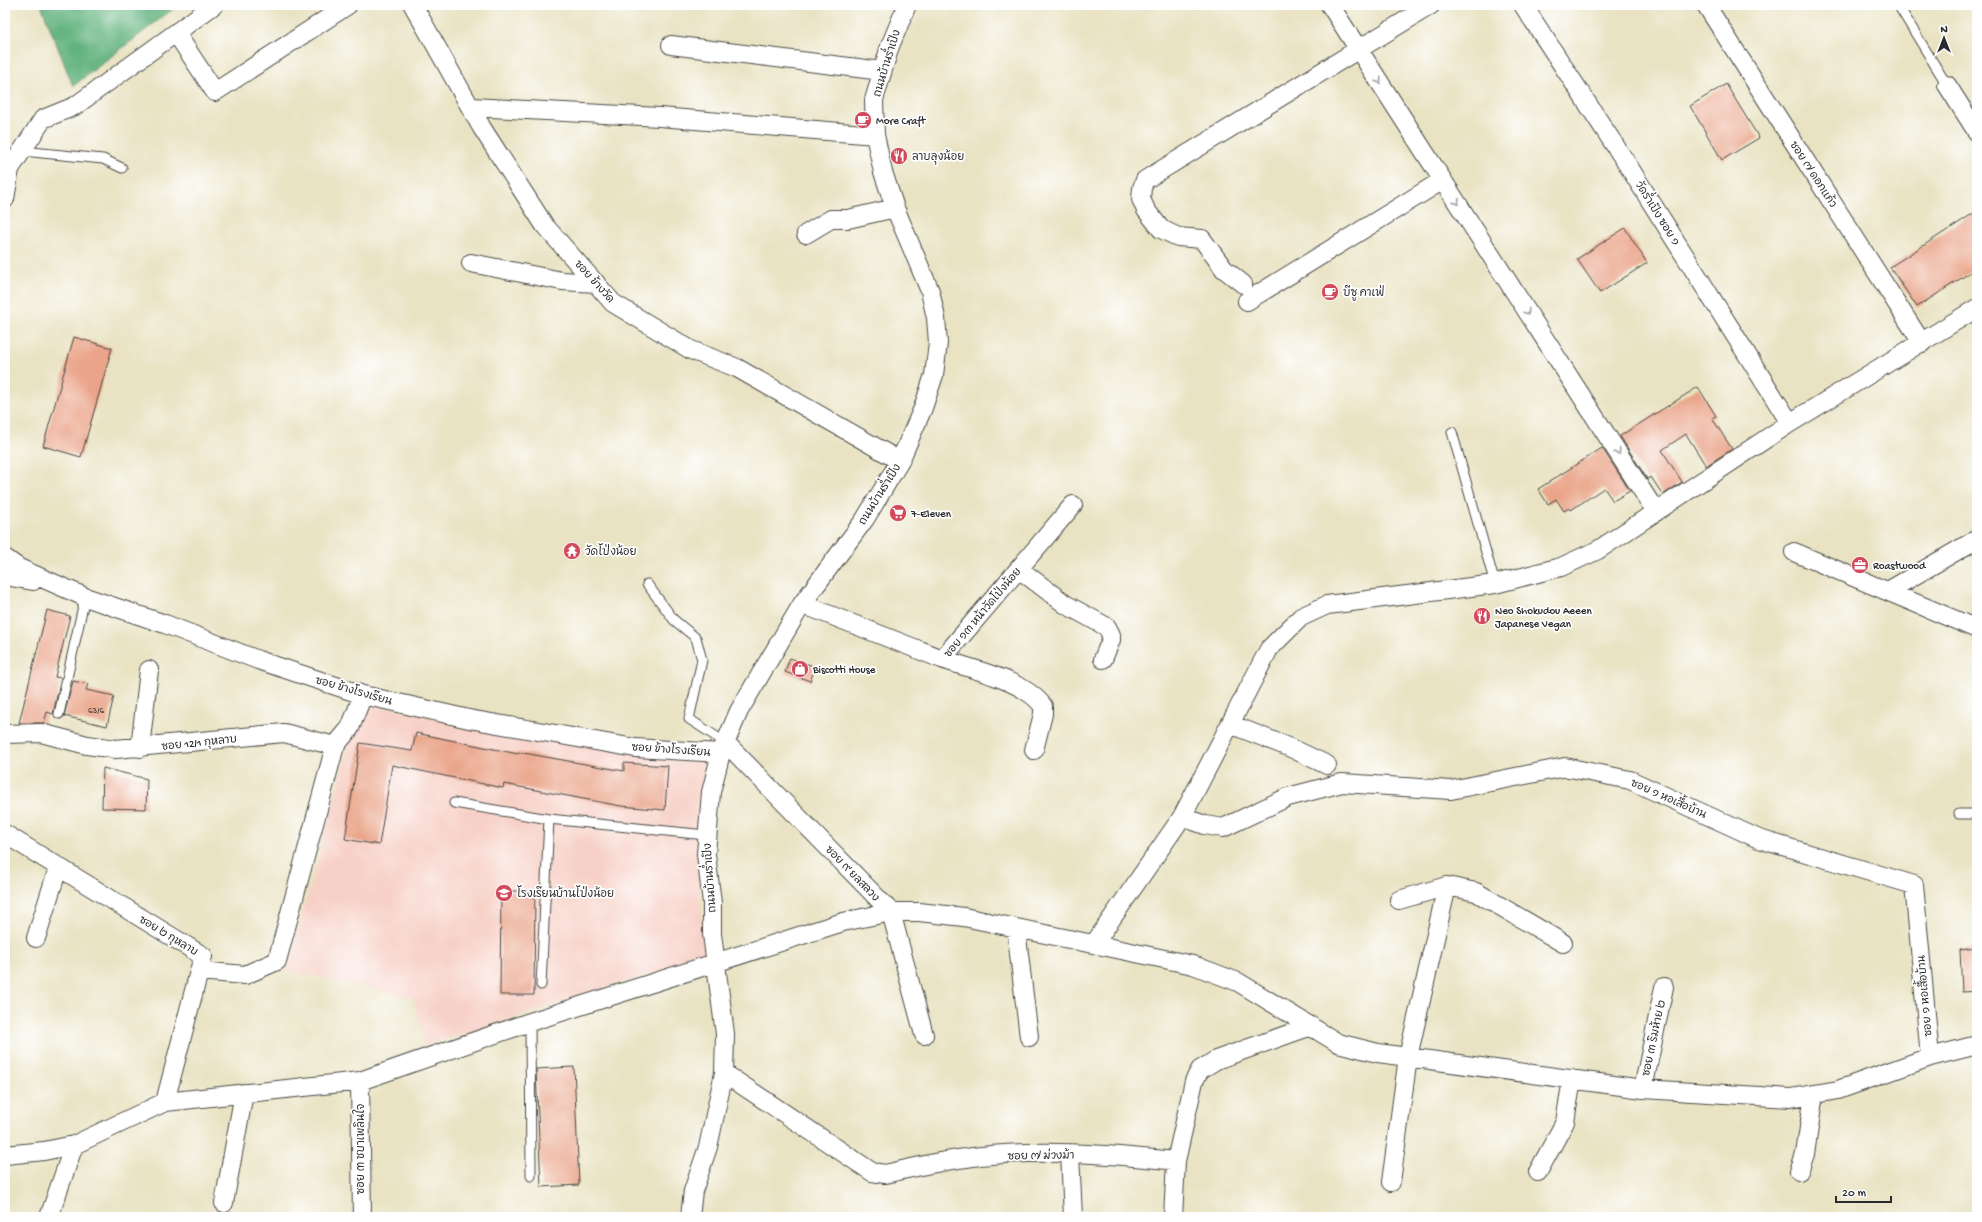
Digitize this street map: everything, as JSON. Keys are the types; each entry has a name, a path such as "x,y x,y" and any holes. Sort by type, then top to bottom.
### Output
{"street":[{"path":"5,199 10,169 43,119 76,106 214,5"},
{"path":"176,33 215,92 348,5"},
{"name":"ซอย ข้างวัด","path":"412,5 471,107 545,226 613,303 691,350 737,368 900,461"},
{"name":"ถนนบ้านร่ำเปิง","path":"690,1217 693,1190 708,1147 724,1073 725,1034 717,963 712,934 712,903 706,854 706,835 711,792 723,748 739,711 802,604 865,519 900,461 923,408 934,375 938,343 936,318 930,291 883,172 875,135 874,100 890,46 907,5"},
{"path":"1330,5 1656,512"},
{"path":"1431,5 1145,180 1142,188 1141,199 1146,210 1161,229 1178,237 1202,239 1224,269 1245,293 1443,180"},
{"name":"วัดร่ำเปิง ซอย ๑","path":"1522,5 1629,167 1790,424"},
{"name":"ซอย ๗ ดอกแก้ว","path":"1706,5 1922,343"},
{"path":"671,45 882,71"},
{"path":"1947,85 1977,132"},
{"path":"471,107 660,117 875,135"},
{"path":"806,234 831,219 848,219 896,208"},
{"path":"471,263 562,281 596,283"},
{"path":"1094,944 1182,817 1269,649 1301,617 1327,605 1495,584 1561,567 1598,550 1790,424 1977,308"},
{"name":"ซอย ๑๓ หน้าวัดโป่งน้อย","path":"802,604 942,659 1073,505"},
{"path":"1888,591 1977,539"},
{"path":"1794,552 1977,629"},
{"name":"ซอย ข้างโรงเรียน","path":"5,558 19,568 85,597 165,624 258,660 362,695 470,718 636,748 723,748"},
{"path":"1019,569 1065,604 1107,627 1110,632 1111,640 1103,659"},
{"path":"5,576 61,586"},
{"path":"942,659 1017,685 1038,699 1043,706 1043,714 1034,750"},
{"path":"140,748 149,670"},
{"path":"199,972 245,975 277,961 335,746 350,728 362,695"},
{"path":"1230,724 1291,748 1327,765"},
{"name":"ซอย 12/1 กุหลาบ","path":"5,734 41,733 87,745 116,749 140,748 284,733 335,746"},
{"name":"ซอย ๙ ยลสลวง","path":"723,748 891,912 924,1035"},
{"name":"ซอย ๑ หอเสื้อบ้าน","path":"1182,817 1205,825 1223,828 1288,797 1342,783 1451,790 1565,767 1630,780 1759,839 1914,885 1930,1057"},
{"name":"ซอย ๒ กุหลาบ","path":"5,834 203,956 165,1102"},
{"path":"36,938 58,868"},
{"path":"1399,900 1447,886 1476,892 1563,943"},
{"path":"1391,1182 1408,1057 1447,886"},
{"path":"5,1155 44,1151 74,1145 165,1102 360,1081 530,1022 843,922 891,912 919,912 964,917 1193,965 1238,982 1338,1043 1378,1054 1643,1089 1791,1098 1838,1090 1930,1057 1977,1044"},
{"path":"1016,928 1029,1036"},
{"name":"ซอย ๓ ริมห้าย ๒","path":"1643,1089 1664,987"},
{"path":"1174,1217 1176,1161 1194,1081 1200,1070 1216,1060 1311,1026"},
{"name":"ซอย ๗ ม่วงม้า","path":"724,1073 872,1172 885,1174 966,1158 1070,1154 1123,1155 1176,1161"},
{"path":"1538,1172 1565,1122 1572,1080"},
{"name":"ซอย ๓ ชบาเพลินใจ","path":"360,1081 362,1217"},
{"path":"224,1203 244,1093"},
{"path":"1799,1171 1805,1154 1814,1094"},
{"path":"49,1217 74,1145"},
{"path":"1070,1154 1073,1217"}],"lane":[{"path":"1898,5 1947,85"},
{"path":"22,151 103,159 122,168"},
{"path":"1452,432 1495,584"},
{"path":"647,584 674,620 696,638 702,660 688,718 723,748"},
{"path":"59,714 85,597"},
{"path":"454,803 549,819 706,835"},
{"path":"1959,814 1977,814"},
{"path":"541,985 549,819"},
{"path":"530,1022 531,1176"}],"shaded area":[{"name":"โรงเรียนบ้านโป่งน้อย","path":"360,703 707,758 696,829 704,957 425,1046 414,998 287,970"}],"green space":[{"path":"41,5 178,5 73,86"}],"building":[{"path":"1726,84 1759,138 1722,160 1690,106"},
{"path":"1977,211 1977,268 1917,307 1890,267"},
{"path":"1625,228 1647,263 1600,293 1577,259"},
{"path":"74,337 112,348 81,457 43,446"},
{"path":"1698,387 1716,416 1712,418 1732,449 1706,466 1686,434 1662,450 1682,482 1663,495 1651,477 1647,479 1620,436"},
{"path":"1602,448 1630,491 1613,501 1604,488 1571,510 1569,508 1564,511 1556,499 1548,504 1538,489"},
{"path":"47,610 70,616 55,677 61,678 53,714 47,712 44,723 19,723"},
{"name":"Biscotti House","path":"790,658 816,667 810,681 785,672"},
{"path":"73,681 88,684 86,690 114,696 107,726 64,716"},
{"path":"416,733 518,754 518,752 624,771 624,763 668,766 665,810 621,806 504,784 503,788 392,765 379,845 345,839 360,743 412,751"},
{"path":"103,768 147,779 146,809 102,808"},
{"path":"501,891 535,891 534,995 500,995"},
{"path":"1977,948 1977,991 1962,992 1960,950"},
{"path":"574,1067 579,1185 541,1187 536,1069"}],"place":[{"name":"More Craft","path":"863,120"},
{"name":"ลาบลุงน้อย","path":"899,156"},
{"name":"บีซู คาเฟ่","path":"1330,292"},
{"name":"7-Eleven","path":"898,513"},
{"name":"วัดโป่งน้อย","path":"572,551"},
{"name":"Roastwood","path":"1860,565"},
{"name":"Neo Shokudou Aeeen Japanese Vegan","path":"1482,616"},
{"name":"Biscotti House","path":"800,669"},
{"name":"โรงเรียนบ้านโป่งน้อย","path":"504,893"}]}
